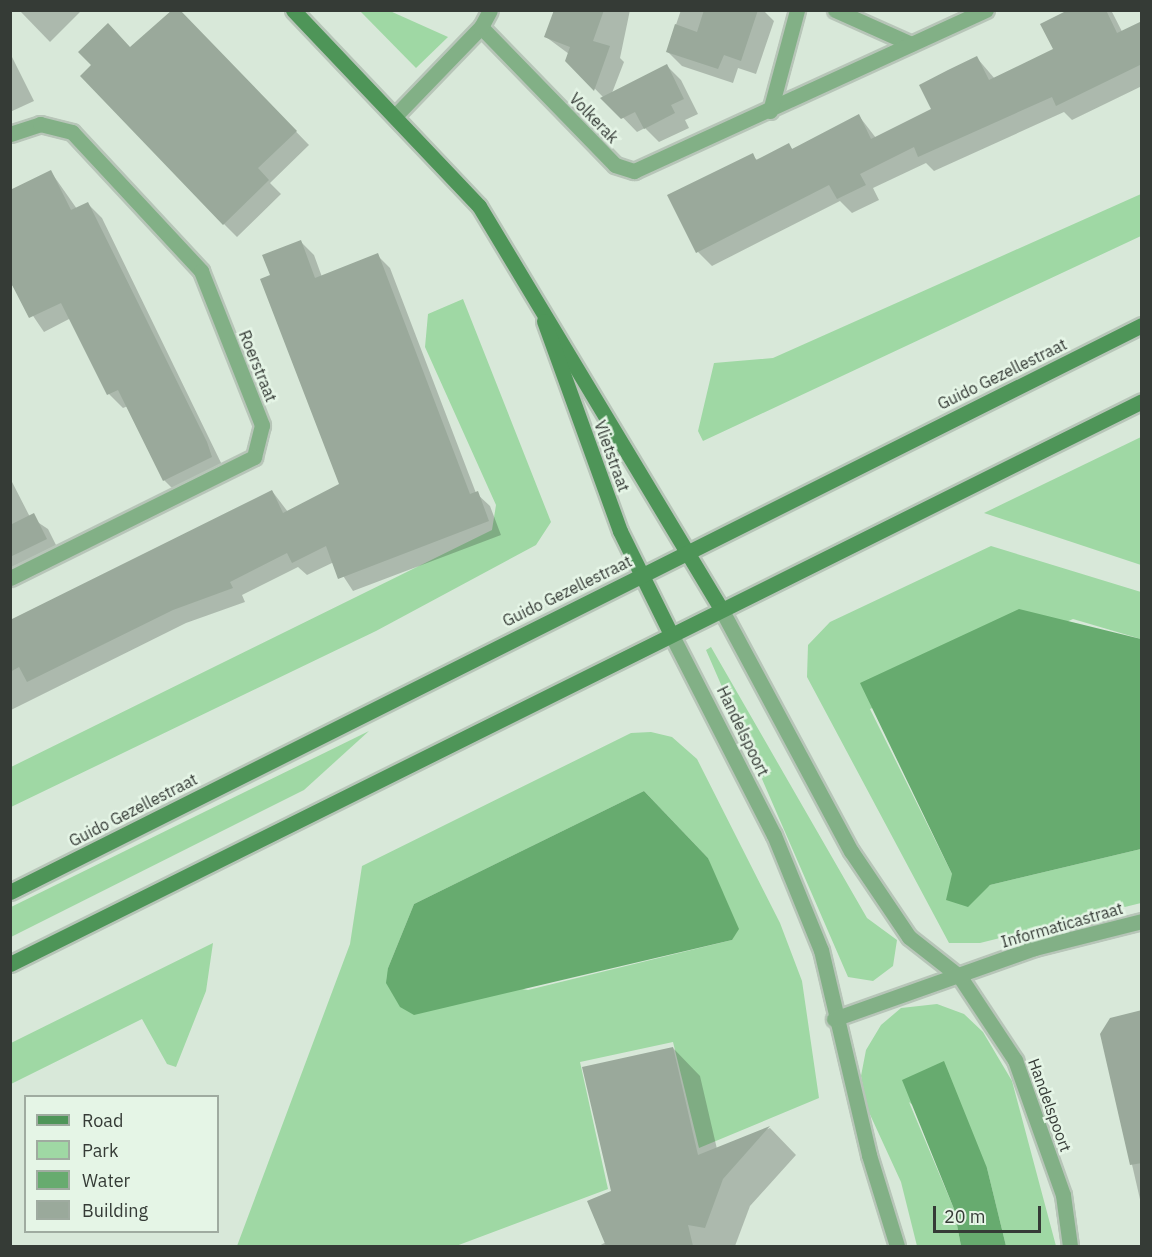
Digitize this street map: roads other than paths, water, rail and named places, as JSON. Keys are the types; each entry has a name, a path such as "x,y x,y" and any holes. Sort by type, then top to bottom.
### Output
{"main road":[{"name":"Vlietstraat","path":"293,10 479,206 532,288 691,550 720,607"},
{"name":"Vlietstraat","path":"532,288 620,531 670,632"},
{"name":"Guido Gezellestraat","path":"10,892 1142,325"},
{"path":"10,964 720,607 1142,401"}],"street":[{"path":"395,116 481,27 489,10"},
{"path":"770,111 797,10"},
{"path":"836,10 911,44"},
{"name":"Volkerak","path":"481,27 615,165 634,171 770,111 986,10"},
{"name":"Roerstraat","path":"10,134 40,124 72,132 201,271 262,425 254,458 10,578"},
{"path":"720,607 851,851 909,937 960,977"},
{"name":"Handelspoort","path":"670,632 774,835 821,950 834,1019 897,1246"},
{"name":"Informaticastraat","path":"960,977 1035,948 1142,921"},
{"path":"834,1019 960,977"},
{"name":"Handelspoort","path":"960,977 1015,1060 1063,1196 1071,1246"}],"water":[{"path":"1019,609 1141,639 1141,849 990,885 968,907 946,900 952,874 860,683"},
{"path":"644,791 708,858 739,929 732,940 414,1015 400,1007 386,983 388,968 414,904"},
{"path":"944,1061 987,1168 1006,1246 961,1246 954,1209 902,1080"}]}
